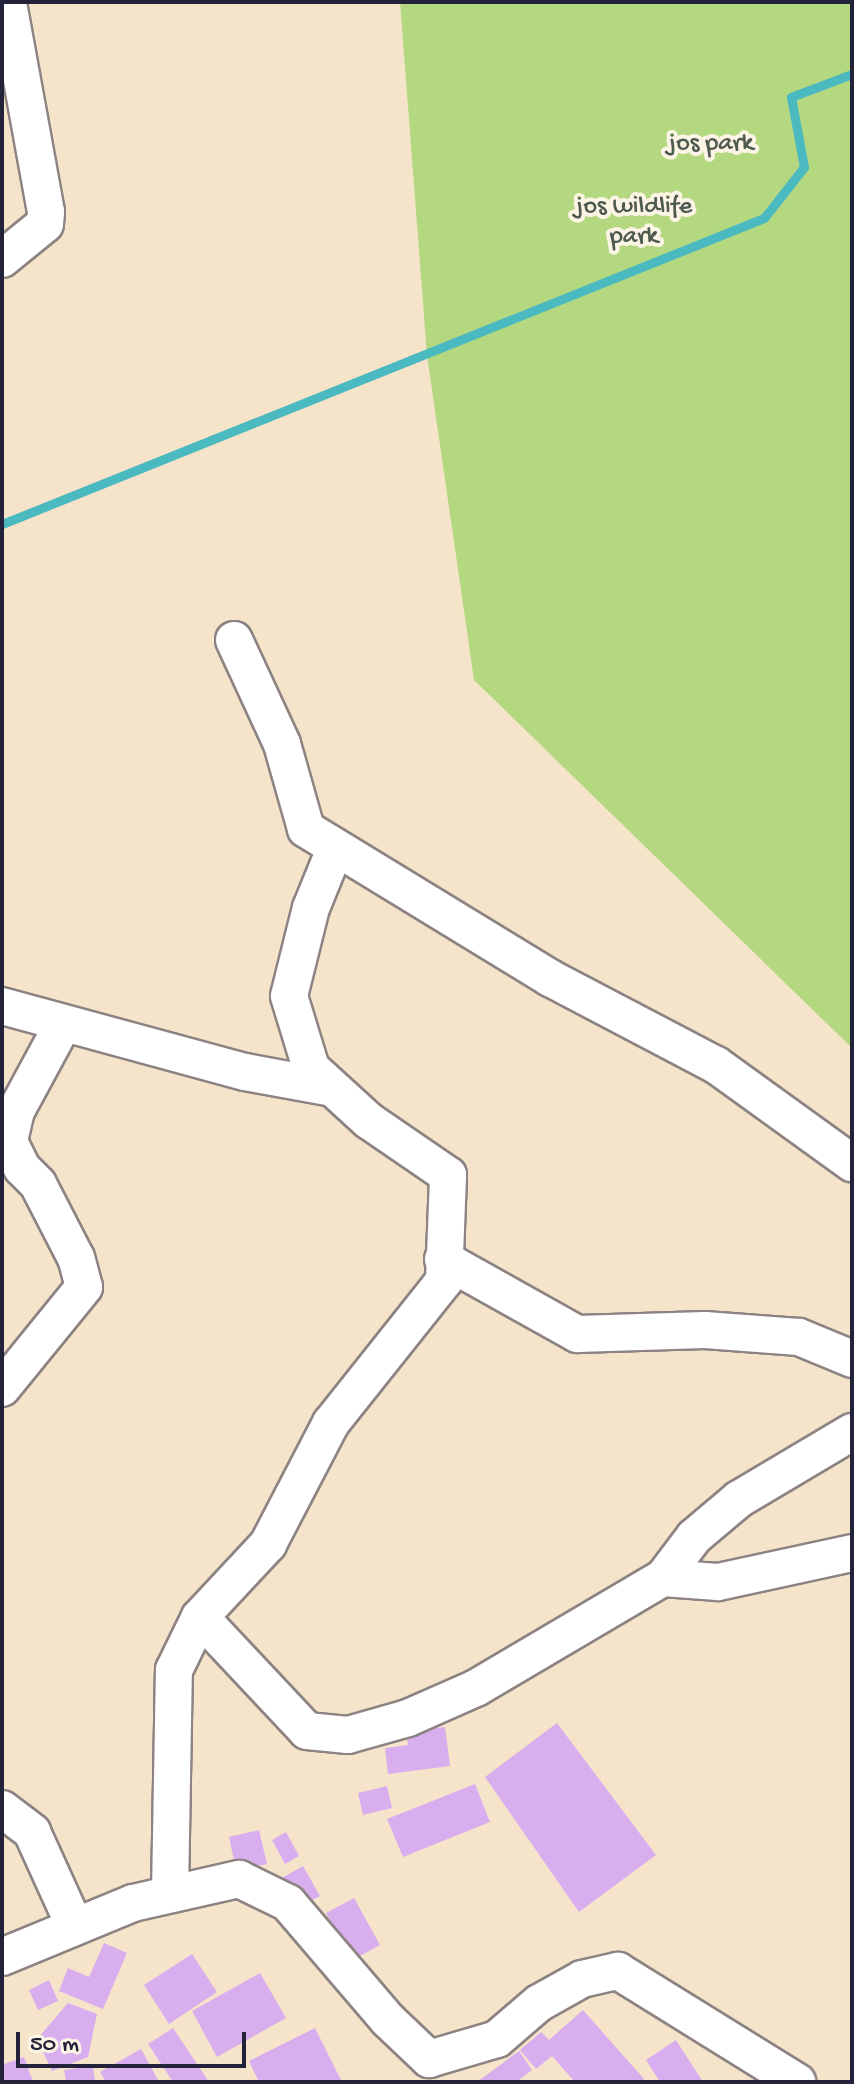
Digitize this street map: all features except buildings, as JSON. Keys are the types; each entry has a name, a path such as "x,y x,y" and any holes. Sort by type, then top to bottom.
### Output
{"street":[{"path":"2,259 45,224 46,212 8,2"},
{"path":"234,640 282,744 306,829 550,978 716,1065 852,1163"},
{"path":"170,1894 174,1670 200,1617 268,1544 331,1423 444,1281 448,1175 369,1121 311,1068 289,996 311,908 335,849"},
{"path":"2,1006 245,1072 332,1088"},
{"path":"2,1388 84,1287 76,1258 38,1184 22,1168 9,1141 16,1111 63,1024"},
{"path":"443,1259 577,1334 705,1330 799,1337 852,1359"},
{"path":"200,1617 307,1731 348,1735 408,1718 476,1688 663,1578 694,1537 739,1499 852,1432"},
{"path":"663,1578 718,1582 852,1553"},
{"path":"2,1809 32,1832 75,1927"},
{"path":"2,1957 75,1927 170,1894 239,1879 288,1903 428,2068 497,2039 539,2003 582,1979 618,1971 797,2082"}],"green space":[{"name":"jos wildlife park","path":"400,2 852,2 852,1048 474,680 427,355"}],"waterway":[{"path":"2,524 764,218 804,167 791,97 852,74"}],"park label":[{"name":"jos park","path":"711,145"}]}
